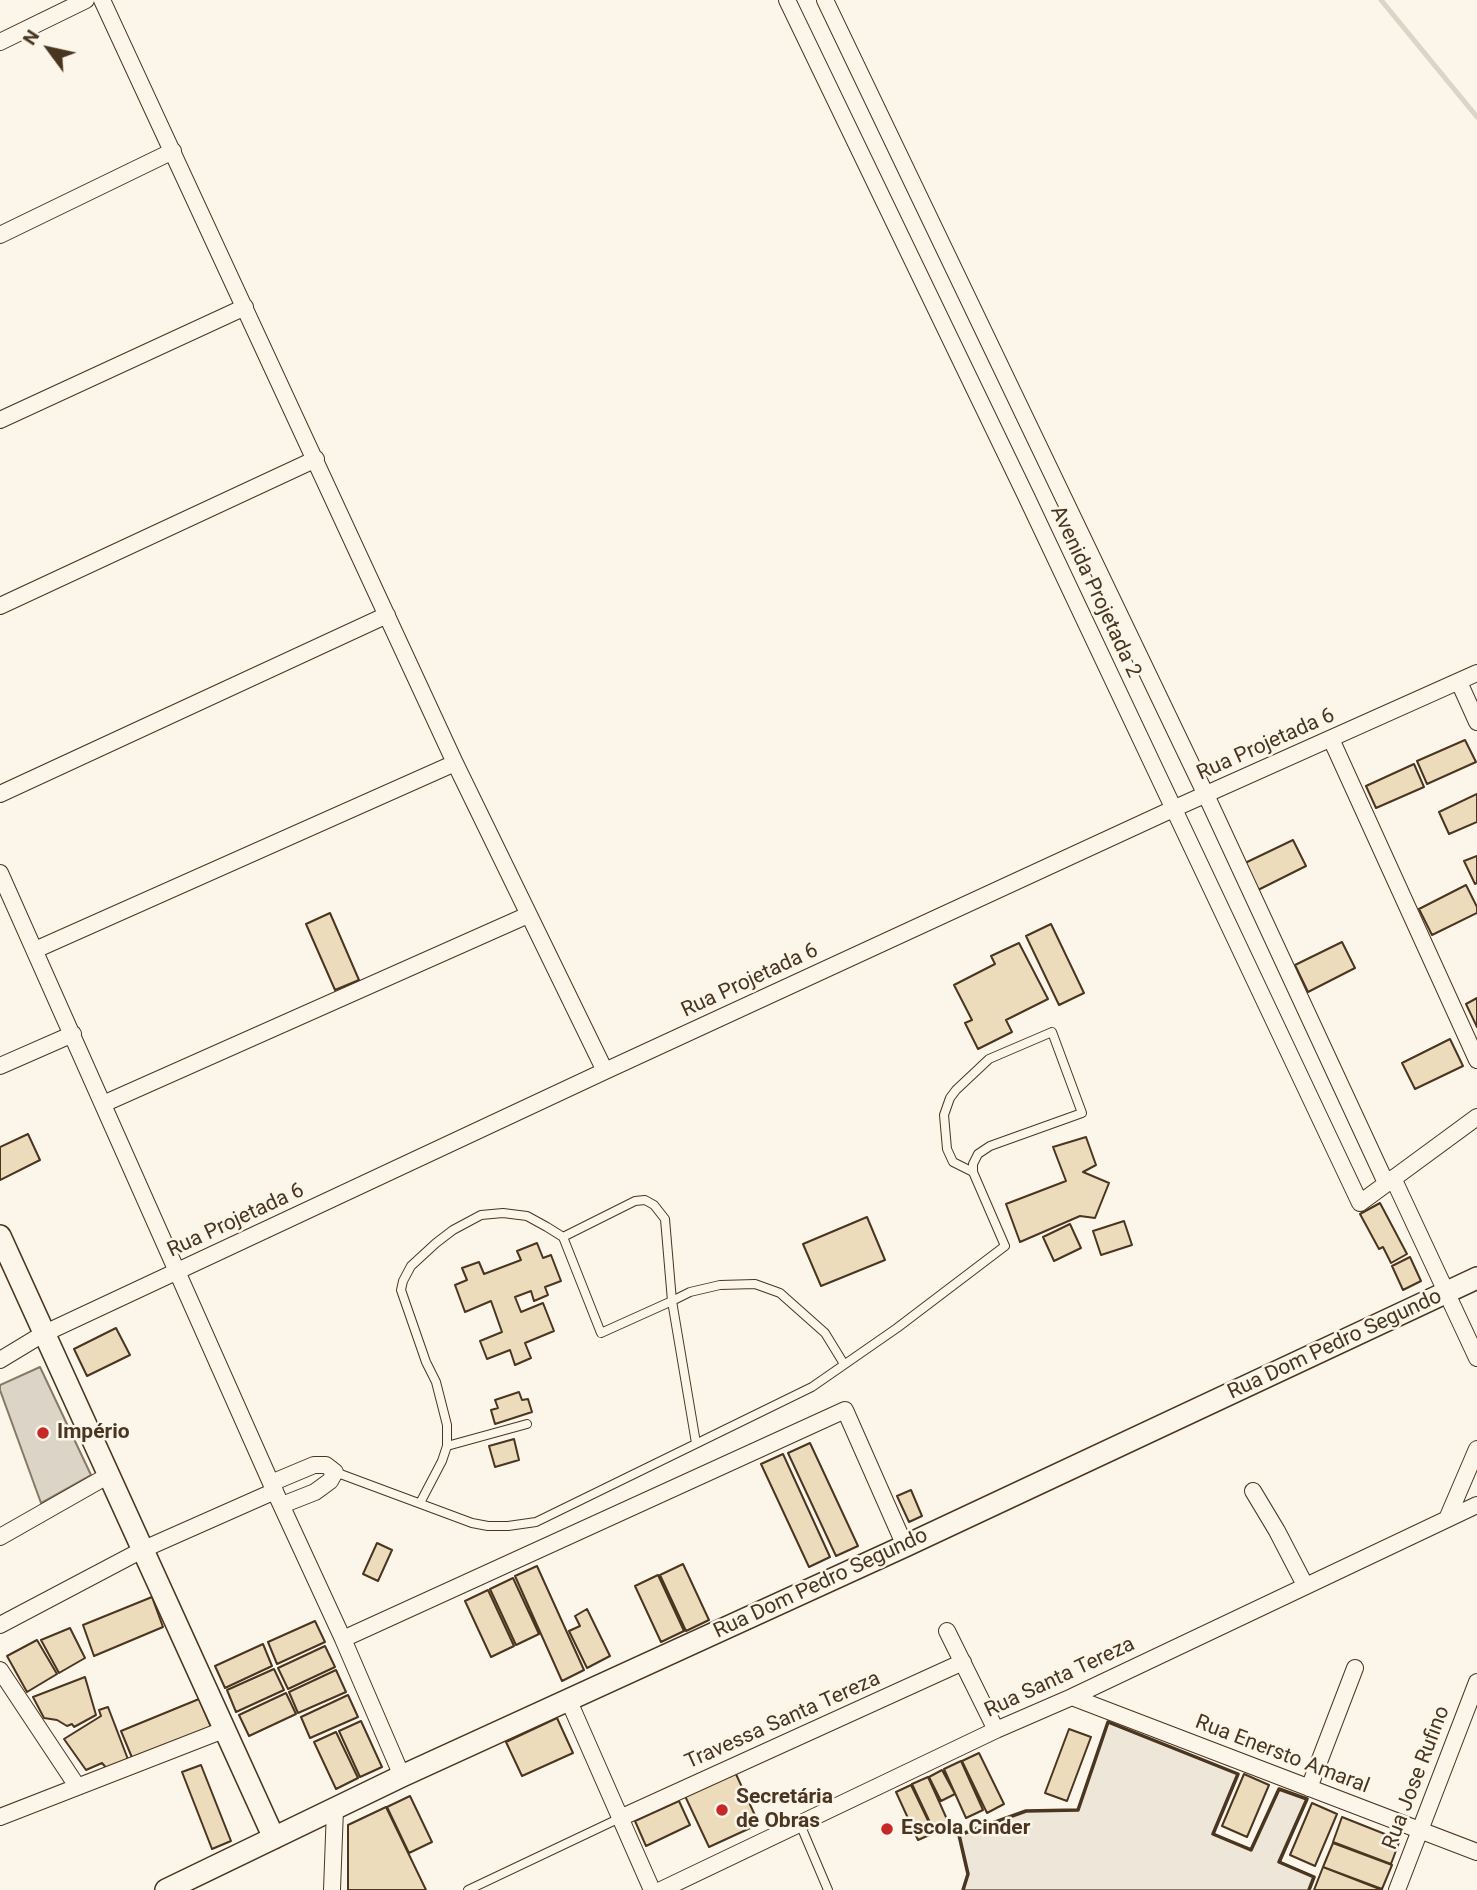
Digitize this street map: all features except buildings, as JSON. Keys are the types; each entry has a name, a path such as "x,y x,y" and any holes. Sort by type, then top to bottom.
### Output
{"street":[{"path":"0,42 86,0"},
{"path":"102,0 455,763 605,1071"},
{"name":"Avenida Projetada 2","path":"788,0 1360,1203 1390,1180"},
{"name":"Avenida Projetada 2","path":"825,0 1477,1358"},
{"path":"0,235 173,151"},
{"path":"0,420 245,307"},
{"path":"0,606 316,459"},
{"path":"0,794 387,615"},
{"name":"Rua Projetada 6","path":"0,1360 43,1334 605,1071 1173,809 1477,673"},
{"path":"1459,682 1477,722"},
{"path":"1331,739 1477,1060"},
{"path":"35,950 455,763"},
{"path":"0,873 402,1776"},
{"path":"103,1104 528,915"},
{"path":"0,1066 73,1034"},
{"path":"1390,1180 1477,1117"},
{"path":"0,1236 274,1838"},
{"name":"Rua Dom Pedro Segundo","path":"166,1890 402,1776 905,1546 1477,1278"},
{"path":"343,1639 845,1410 905,1546"},
{"path":"1447,1519 1477,1449"},
{"path":"0,1625 144,1549 276,1493 314,1465 326,1465 335,1472 330,1482 315,1492 276,1493"},
{"path":"0,1537 109,1475"},
{"path":"1253,1491 1278,1531 1305,1585"},
{"name":"Rua Santa Tereza","path":"661,1890 1477,1505"},
{"path":"947,1630 996,1730"},
{"name":"Travessa Santa Tereza","path":"620,1818 963,1662"},
{"path":"1309,1788 1355,1668"},
{"path":"0,1670 77,1786"},
{"name":"Rua Jose Rufino","path":"1397,1890 1477,1682"},
{"name":"Rua Enersto Amaral","path":"1072,1697 1477,1852"},
{"path":"568,1699 652,1890"},
{"path":"0,1817 226,1728"},
{"path":"332,1890 335,1809"}],"lane":[{"path":"335,1472 455,1517 488,1526 536,1522 812,1387 897,1328 1005,1246 973,1172 978,1154 990,1146 1082,1113 1052,1032 989,1059 950,1098 944,1115 947,1149 953,1162 973,1172"},
{"path":"563,1237 635,1201 645,1200 665,1219 671,1300 696,1443"},
{"path":"420,1503 447,1446 443,1405 401,1290 406,1273 417,1259 453,1230 481,1215 503,1213 527,1216 563,1237 601,1334 690,1292 720,1285 755,1284 780,1293 824,1333 844,1364"},
{"path":"447,1446 527,1424"},
{"path":"468,1890 620,1818"},
{"path":"800,1824 828,1890"}],"shaded area":[{"name":"Império","path":"40,1367 91,1475 41,1503 0,1390 0,1385"},
{"path":"1108,1722 1238,1774 1213,1834 1251,1849 1279,1789 1307,1799 1280,1862 1314,1877 1309,1890 963,1890 968,1874 959,1835 1026,1811 1078,1810"}],"waterway":[{"path":"1381,0 1477,117"}],"wall":[{"path":"963,1890 968,1874 959,1835 1026,1811 1078,1810 1108,1722 1238,1774 1213,1834 1251,1850 1279,1789 1307,1799 1279,1862 1314,1877 1309,1890"}],"place":[{"name":"Império","path":"43,1433"},
{"name":"Secretária de Obras","path":"722,1810"},
{"name":"Escola Cinder","path":"887,1829"}]}
